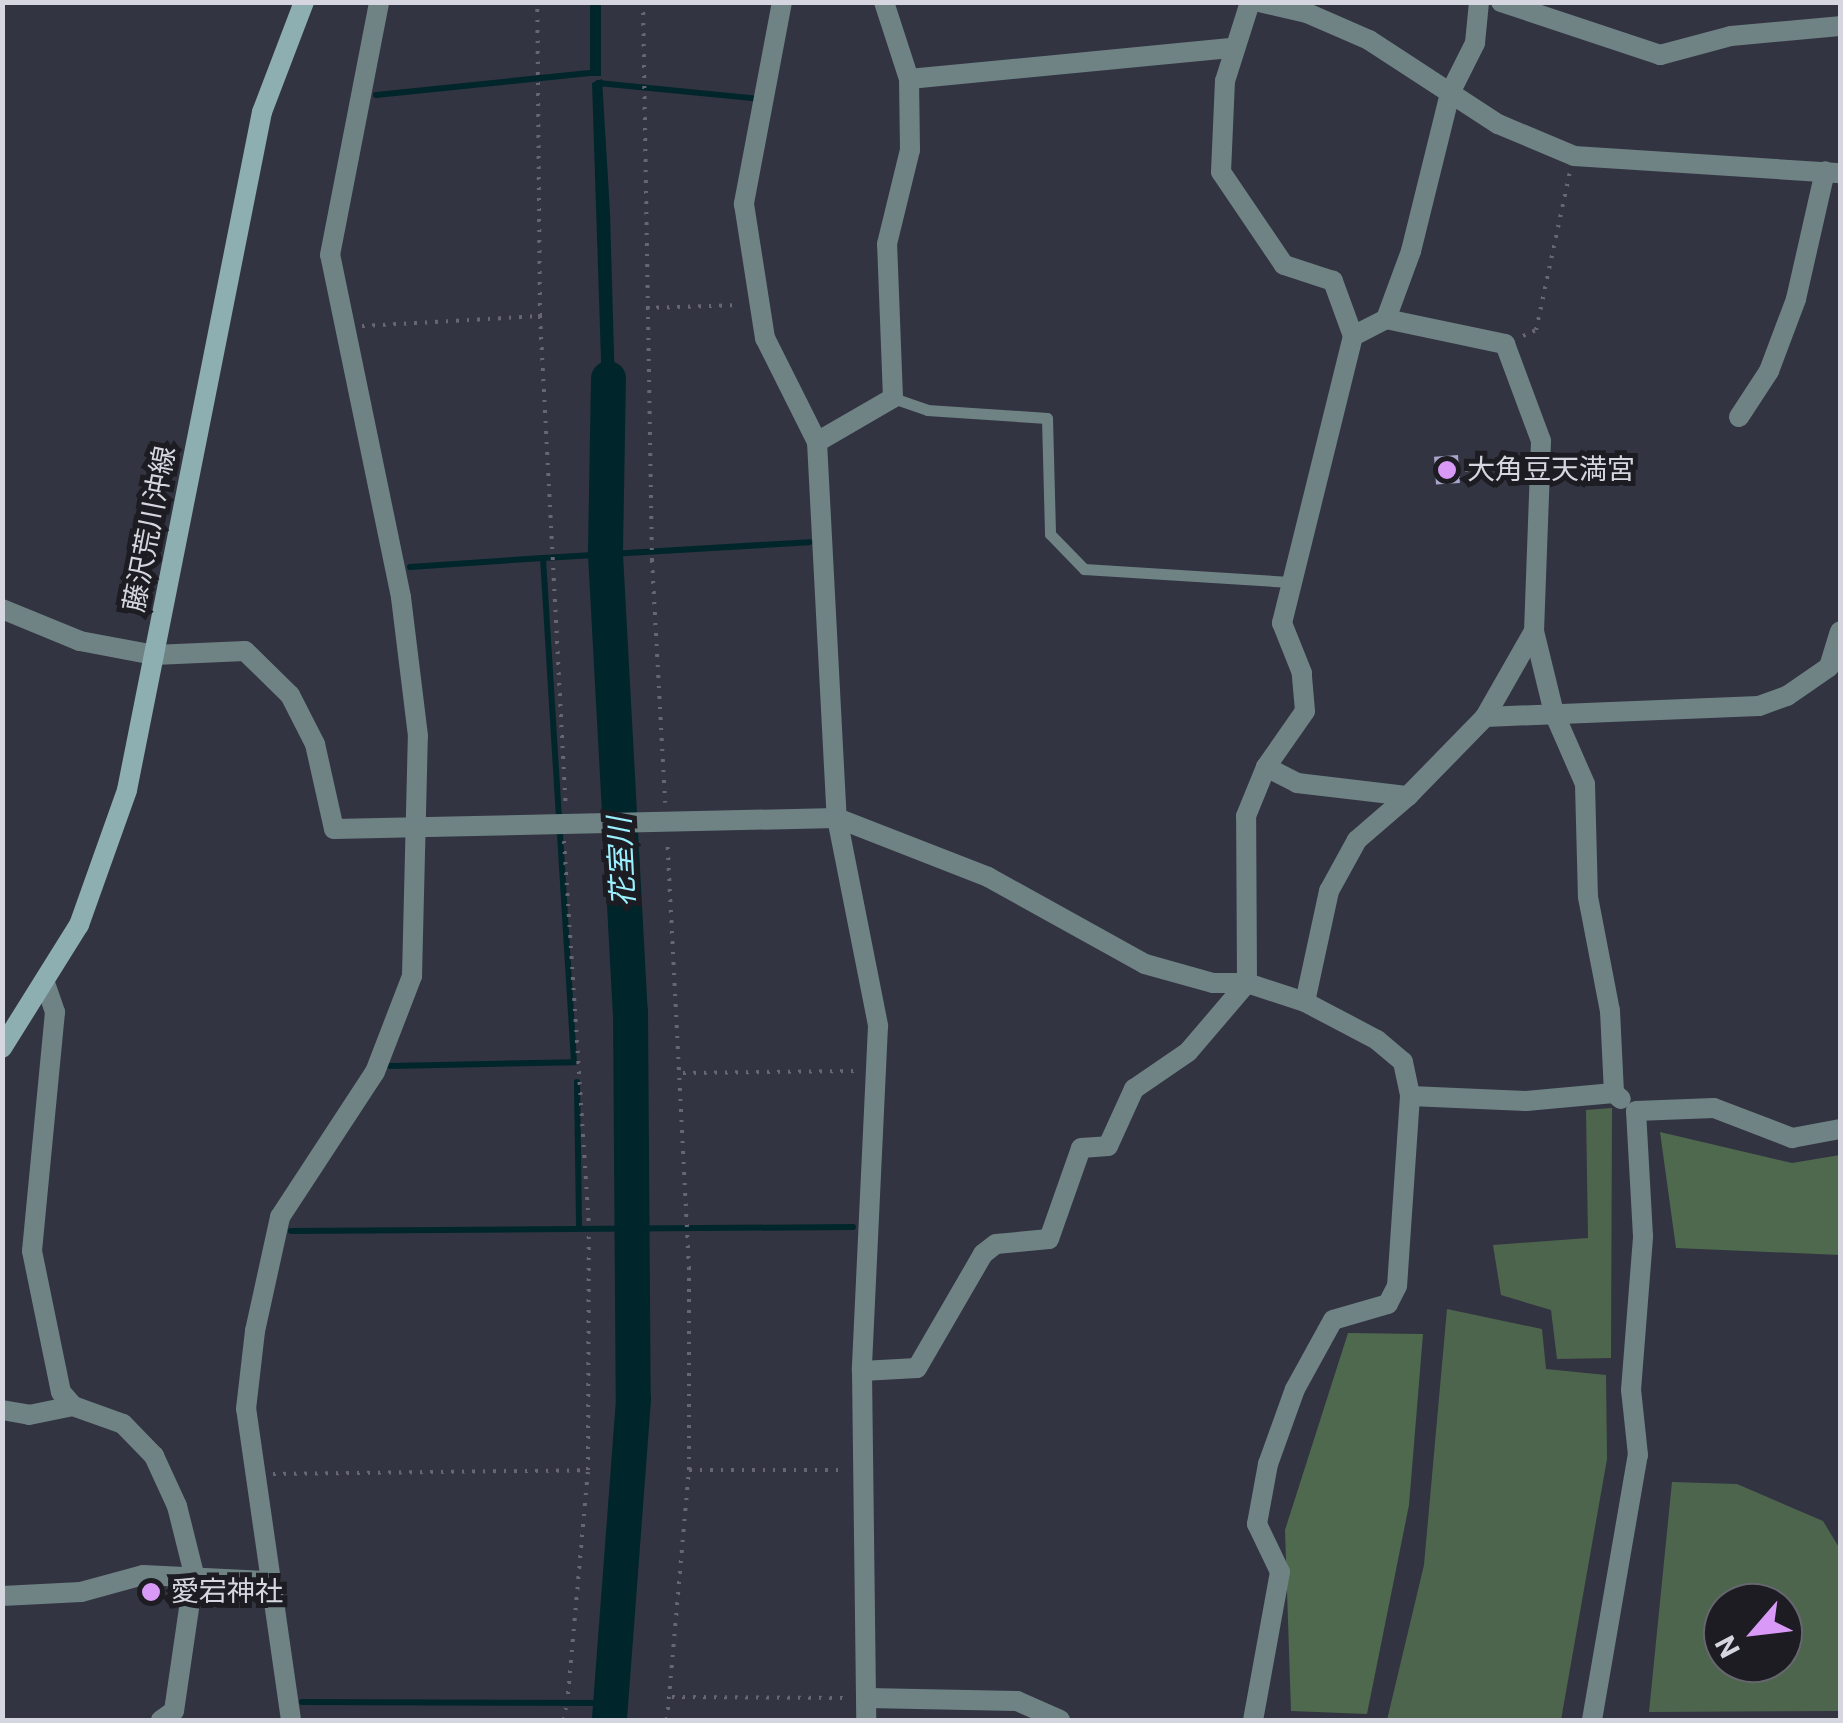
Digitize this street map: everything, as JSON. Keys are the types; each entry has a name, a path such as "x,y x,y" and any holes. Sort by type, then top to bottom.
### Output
{"main road":[{"name":"藤沢荒川沖線","path":"2,1048 78,925 114,834 154,655 262,112 304,2"}],"street":[{"path":"290,1720 267,1580 246,1409 280,1217 375,1072 412,976 418,736 401,597 330,255 379,2"},
{"path":"782,2 744,204 765,338 817,442 837,818 878,1026 862,1371 866,1720"},
{"path":"817,442 894,398 887,244 910,150 910,79 884,2"},
{"path":"862,1371 917,1368 983,1254 996,1244 1049,1239 1081,1148 1108,1146 1134,1089 1188,1052 1247,983 1246,816 1266,767 1305,711 1302,673 1282,622 1353,336 1332,281 1284,264 1221,172 1231,48 1250,2"},
{"path":"1259,2 1307,13 1369,40 1498,124 1574,156 1833,172 1796,299 1769,371 1739,417"},
{"path":"1501,2 1660,55 1731,36 1840,26"},
{"path":"1386,319 1411,252 1450,93 1474,43 1474,7"},
{"path":"910,79 1231,48"},
{"path":"1353,336 1386,319 1505,344 1544,462 1534,631 1554,713 1585,784 1588,897 1610,1011 1614,1094"},
{"path":"5,615 80,641 154,655 245,652 290,695 315,744 334,829 558,829 837,818 988,876 1145,964 1213,983 1247,983 1305,1002 1378,1040 1403,1062 1410,1096 1397,1286 1388,1304 1334,1320 1295,1389 1268,1464 1257,1524 1280,1572 1253,1720"},
{"path":"1305,1002 1330,891 1357,840 1408,796 1485,717 1534,631"},
{"path":"1485,717 1758,706 1788,696 1830,667 1840,632"},
{"path":"1266,767 1297,783 1408,796"},
{"path":"44,983 55,1012 32,1251 61,1392 72,1406 122,1424 154,1456 176,1506 194,1574 174,1717"},
{"path":"1410,1096 1526,1101 1614,1094 1636,1111 1714,1108 1792,1138 1840,1129"},
{"path":"1592,1720 1638,1455 1631,1390 1643,1236 1636,1111"},
{"path":"2,1410 29,1416 72,1406"},
{"path":"2,1596 81,1592 142,1575 194,1574 267,1580"},
{"path":"867,1698 1016,1701 1060,1720"}],"lane":[{"path":"894,398 927,410 1047,418 1050,534 1084,570 1290,582"}],"path":[{"path":"538,2 540,316 566,814 558,829 568,849 589,1224"},
{"path":"644,2 642,96 652,560 683,1073 688,1237 688,1470 667,1720"},
{"path":"1505,344 1536,330 1574,156"},
{"path":"646,308 760,305"},
{"path":"342,327 540,316"},
{"path":"1465,470 1544,462"},
{"path":"683,1073 876,1071"},
{"path":"568,1694 588,1470 589,1234"},
{"path":"255,1474 588,1470"},
{"path":"688,1470 864,1470"},
{"path":"671,1698 867,1698"},
{"path":"564,1720 566,1708"}],"shaded area":[{"path":"590,3 601,3 601,76 590,76"},
{"path":"602,79 616,423 603,422 592,83"},
{"path":"1612,1108 1611,1358 1557,1359 1551,1310 1501,1295 1493,1245 1588,1238 1586,1110"},
{"path":"1660,1132 1792,1163 1840,1155 1840,1255 1676,1248"},
{"path":"1447,1309 1542,1329 1546,1369 1606,1375 1607,1459 1561,1720 1387,1720 1424,1565"},
{"path":"1348,1333 1423,1334 1409,1505 1367,1714 1291,1711 1285,1530"},
{"path":"1672,1482 1737,1484 1823,1521 1840,1549 1840,1711 1649,1712"}],"building":[{"name":"大角豆天満宮","path":"1458,455 1460,483 1436,485 1434,457"}],"waterway":[{"path":"376,95 597,72"},
{"path":"598,83 752,98"},
{"name":"花室川","path":"608,378 605,554 630,1011 633,1399 609,1720"},
{"path":"390,1066 574,1062 543,558 810,542"},
{"path":"410,567 543,558"},
{"path":"577,1082 579,1228"},
{"path":"291,1231 853,1227"},
{"path":"302,1702 611,1703"}],"place":[{"name":"大角豆天満宮","path":"1447,470"},
{"name":"愛宕神社","path":"151,1592"}]}
